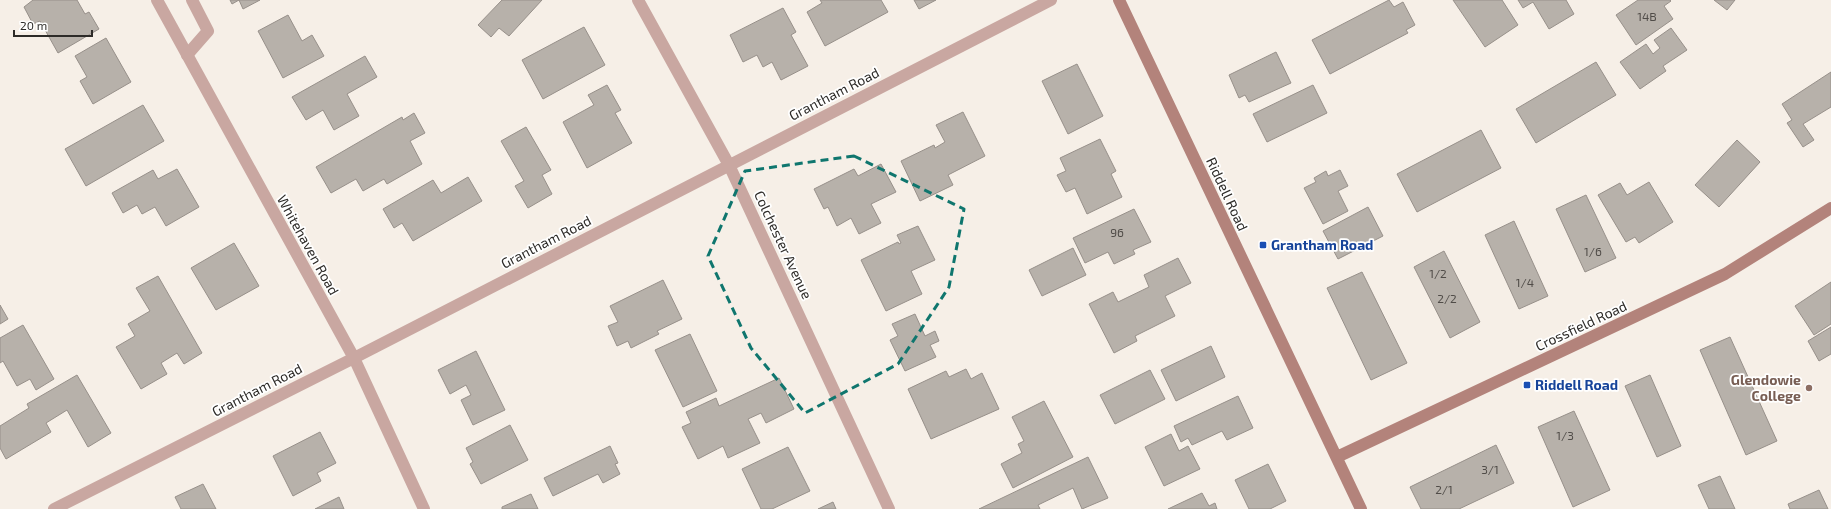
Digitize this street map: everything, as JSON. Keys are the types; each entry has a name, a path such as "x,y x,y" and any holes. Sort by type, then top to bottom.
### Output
{"main road":[{"name":"Riddell Road","path":"1119,0 1361,509"},
{"name":"Crossfield Road","path":"1337,457 1725,274 1831,208"}],"street":[{"name":"Whitehaven Road","path":"157,0 354,358 424,509"},
{"path":"187,55 208,31 192,0"},
{"name":"Colchester Avenue","path":"638,0 729,165 889,509"},
{"name":"Grantham Road","path":"54,509 354,358 1050,0"}],"highlighted area":[{"path":"854,156 964,209 949,287 898,364 805,413 751,348 708,256 745,171"}],"building":[{"path":"33,0 77,0 85,14 89,12 99,29 58,53 40,21 33,24 24,7"},
{"path":"230,0 239,0 232,4"},
{"path":"239,0 260,0 243,9"},
{"path":"502,0 542,0 509,36 499,28 491,37 478,25"},
{"path":"820,0 881,0 888,12 825,46 807,12 822,3"},
{"path":"914,0 936,0 919,9"},
{"path":"1389,0 1394,7 1403,2 1415,25 1406,30 1408,33 1330,74 1312,40"},
{"path":"1453,0 1502,0 1518,25 1485,47"},
{"path":"1518,0 1566,0 1574,14 1549,29 1533,2 1523,8"},
{"path":"1638,0 1670,0 1671,1 1664,6 1673,19 1636,45 1616,15"},
{"path":"1714,0 1735,0 1727,10"},
{"path":"783,8 796,32 791,35 808,66 781,80 772,62 763,67 757,55 743,62 730,35"},
{"path":"288,15 302,41 312,35 324,56 283,78 258,31"},
{"path":"584,27 605,65 543,99 522,60"},
{"path":"1671,28 1687,50 1663,66 1666,71 1640,89 1620,62 1646,44 1653,54 1660,48 1654,40"},
{"path":"106,38 131,82 93,104 80,81 87,77 75,56"},
{"path":"1276,52 1291,83 1249,102 1245,95 1239,98 1229,75"},
{"path":"365,56 377,77 347,94 359,116 334,130 323,110 306,120 292,97"},
{"path":"1596,62 1616,95 1536,143 1516,109"},
{"path":"1077,64 1103,116 1068,134 1042,81"},
{"path":"1831,72 1831,107 1803,124 1814,140 1803,147 1787,123 1792,120 1782,104"},
{"path":"607,85 621,110 615,113 632,143 587,168 563,122 594,105 588,95"},
{"path":"1313,85 1327,113 1267,142 1253,114"},
{"path":"143,105 164,141 86,186 65,149"},
{"path":"963,112 985,156 948,175 953,185 920,201 901,161 934,145 935,148 945,142 936,125"},
{"path":"414,113 425,133 410,141 422,164 387,184 384,179 363,191 356,179 331,193 316,167 402,117 403,120"},
{"path":"526,127 551,170 542,175 552,194 528,208 515,186 524,181 501,141"},
{"path":"1481,130 1501,168 1417,212 1397,174"},
{"path":"1100,139 1116,171 1111,174 1122,197 1087,214 1075,188 1066,192 1057,175 1066,171 1060,158"},
{"path":"1737,140 1760,162 1719,207 1695,185"},
{"path":"881,164 896,192 871,204 881,223 859,234 851,218 837,226 828,207 824,209 814,189 854,169 858,176"},
{"path":"177,169 199,207 166,226 155,207 142,214 137,205 123,213 112,193 153,170 158,179"},
{"path":"1340,170 1348,186 1338,191 1348,211 1323,224 1304,188 1316,182 1314,178 1326,171 1328,176"},
{"path":"468,177 482,201 413,241 402,223 394,228 383,209 433,180 441,193"},
{"path":"1649,182 1673,222 1639,243 1635,237 1626,242 1598,195 1620,183 1627,195"},
{"path":"1586,195 1616,258 1585,272 1556,209"},
{"path":"1368,207 1383,236 1338,259 1323,231"},
{"path":"1134,209 1151,242 1133,250 1135,254 1114,264 1108,252 1085,263 1073,238"},
{"path":"1514,221 1548,296 1519,309 1485,235"},
{"path":"918,226 935,260 911,271 922,294 886,311 861,260 898,242 899,244 901,243 897,235"},
{"path":"234,243 259,286 216,310 191,268"},
{"path":"1073,248 1086,275 1042,296 1029,270"},
{"path":"1444,251 1480,322 1450,338 1414,267"},
{"path":"1178,258 1191,283 1165,296 1175,316 1135,336 1137,341 1114,353 1089,304 1113,292 1118,302 1149,287 1144,275"},
{"path":"1362,272 1407,363 1371,380 1327,288"},
{"path":"158,276 202,353 184,364 177,353 161,363 167,374 141,389 116,347 135,336 128,324 150,311 136,288"},
{"path":"663,280 682,319 657,331 659,334 631,348 628,341 617,346 608,326 618,322 610,306"},
{"path":"1831,282 1831,324 1814,335 1795,306"},
{"path":"0,305 8,319 0,324"},
{"path":"915,314 925,336 935,331 939,341 930,345 936,357 905,371 890,340 898,336 892,324"},
{"path":"23,325 54,379 36,390 30,379 17,386 3,361 0,363 0,338"},
{"path":"1831,327 1831,354 1819,361 1808,341"},
{"path":"690,334 717,391 683,407 655,350"},
{"path":"1730,337 1777,441 1746,455 1700,350"},
{"path":"1211,346 1225,377 1176,401 1161,370"},
{"path":"476,351 505,410 473,425 461,400 471,395 466,385 450,394 438,370"},
{"path":"966,369 971,379 982,373 999,409 931,439 908,389 946,371 949,377"},
{"path":"1150,370 1165,399 1115,424 1100,395"},
{"path":"77,375 111,433 88,447 67,410 46,423 51,432 6,459 0,448 0,426 29,408 27,404"},
{"path":"1650,375 1681,446 1657,457 1625,386"},
{"path":"779,378 794,409 766,423 761,413 748,419 760,443 728,458 723,446 698,459 682,427 691,423 686,412 716,398 719,406"},
{"path":"1238,396 1253,428 1227,440 1222,431 1192,445 1188,438 1181,442 1174,426"},
{"path":"1044,401 1073,457 1013,488 1001,464 1022,453 1018,444 1024,441 1012,417"},
{"path":"1574,411 1610,490 1573,507 1538,427"},
{"path":"510,425 528,460 481,484 470,464 473,462 466,448"},
{"path":"320,432 336,463 317,473 321,481 293,496 273,456"},
{"path":"1171,434 1179,451 1188,446 1200,469 1164,486 1145,447"},
{"path":"1496,445 1514,483 1459,509 1421,509 1410,487"},
{"path":"610,446 618,463 615,464 620,474 603,483 598,474 553,496 544,478"},
{"path":"788,447 810,491 772,509 761,509 742,469"},
{"path":"1088,457 1108,498 1082,509 1073,488 1038,505 1040,509 979,509"},
{"path":"1268,464 1286,501 1270,509 1249,509 1235,480"},
{"path":"1720,476 1735,509 1709,509 1698,485"},
{"path":"203,484 216,509 181,509 175,497"},
{"path":"1819,490 1828,509 1790,509 1788,504"},
{"path":"1202,493 1209,506 1215,503 1217,509 1168,509"},
{"path":"531,494 538,509 502,509 502,507"},
{"path":"339,497 344,509 315,509"},
{"path":"833,502 836,509 818,509"}],"place":[{"name":"Grantham Road","path":"1263,245"},
{"name":"Riddell Road","path":"1527,385"},
{"name":"Glendowie College","path":"1809,388"}]}
